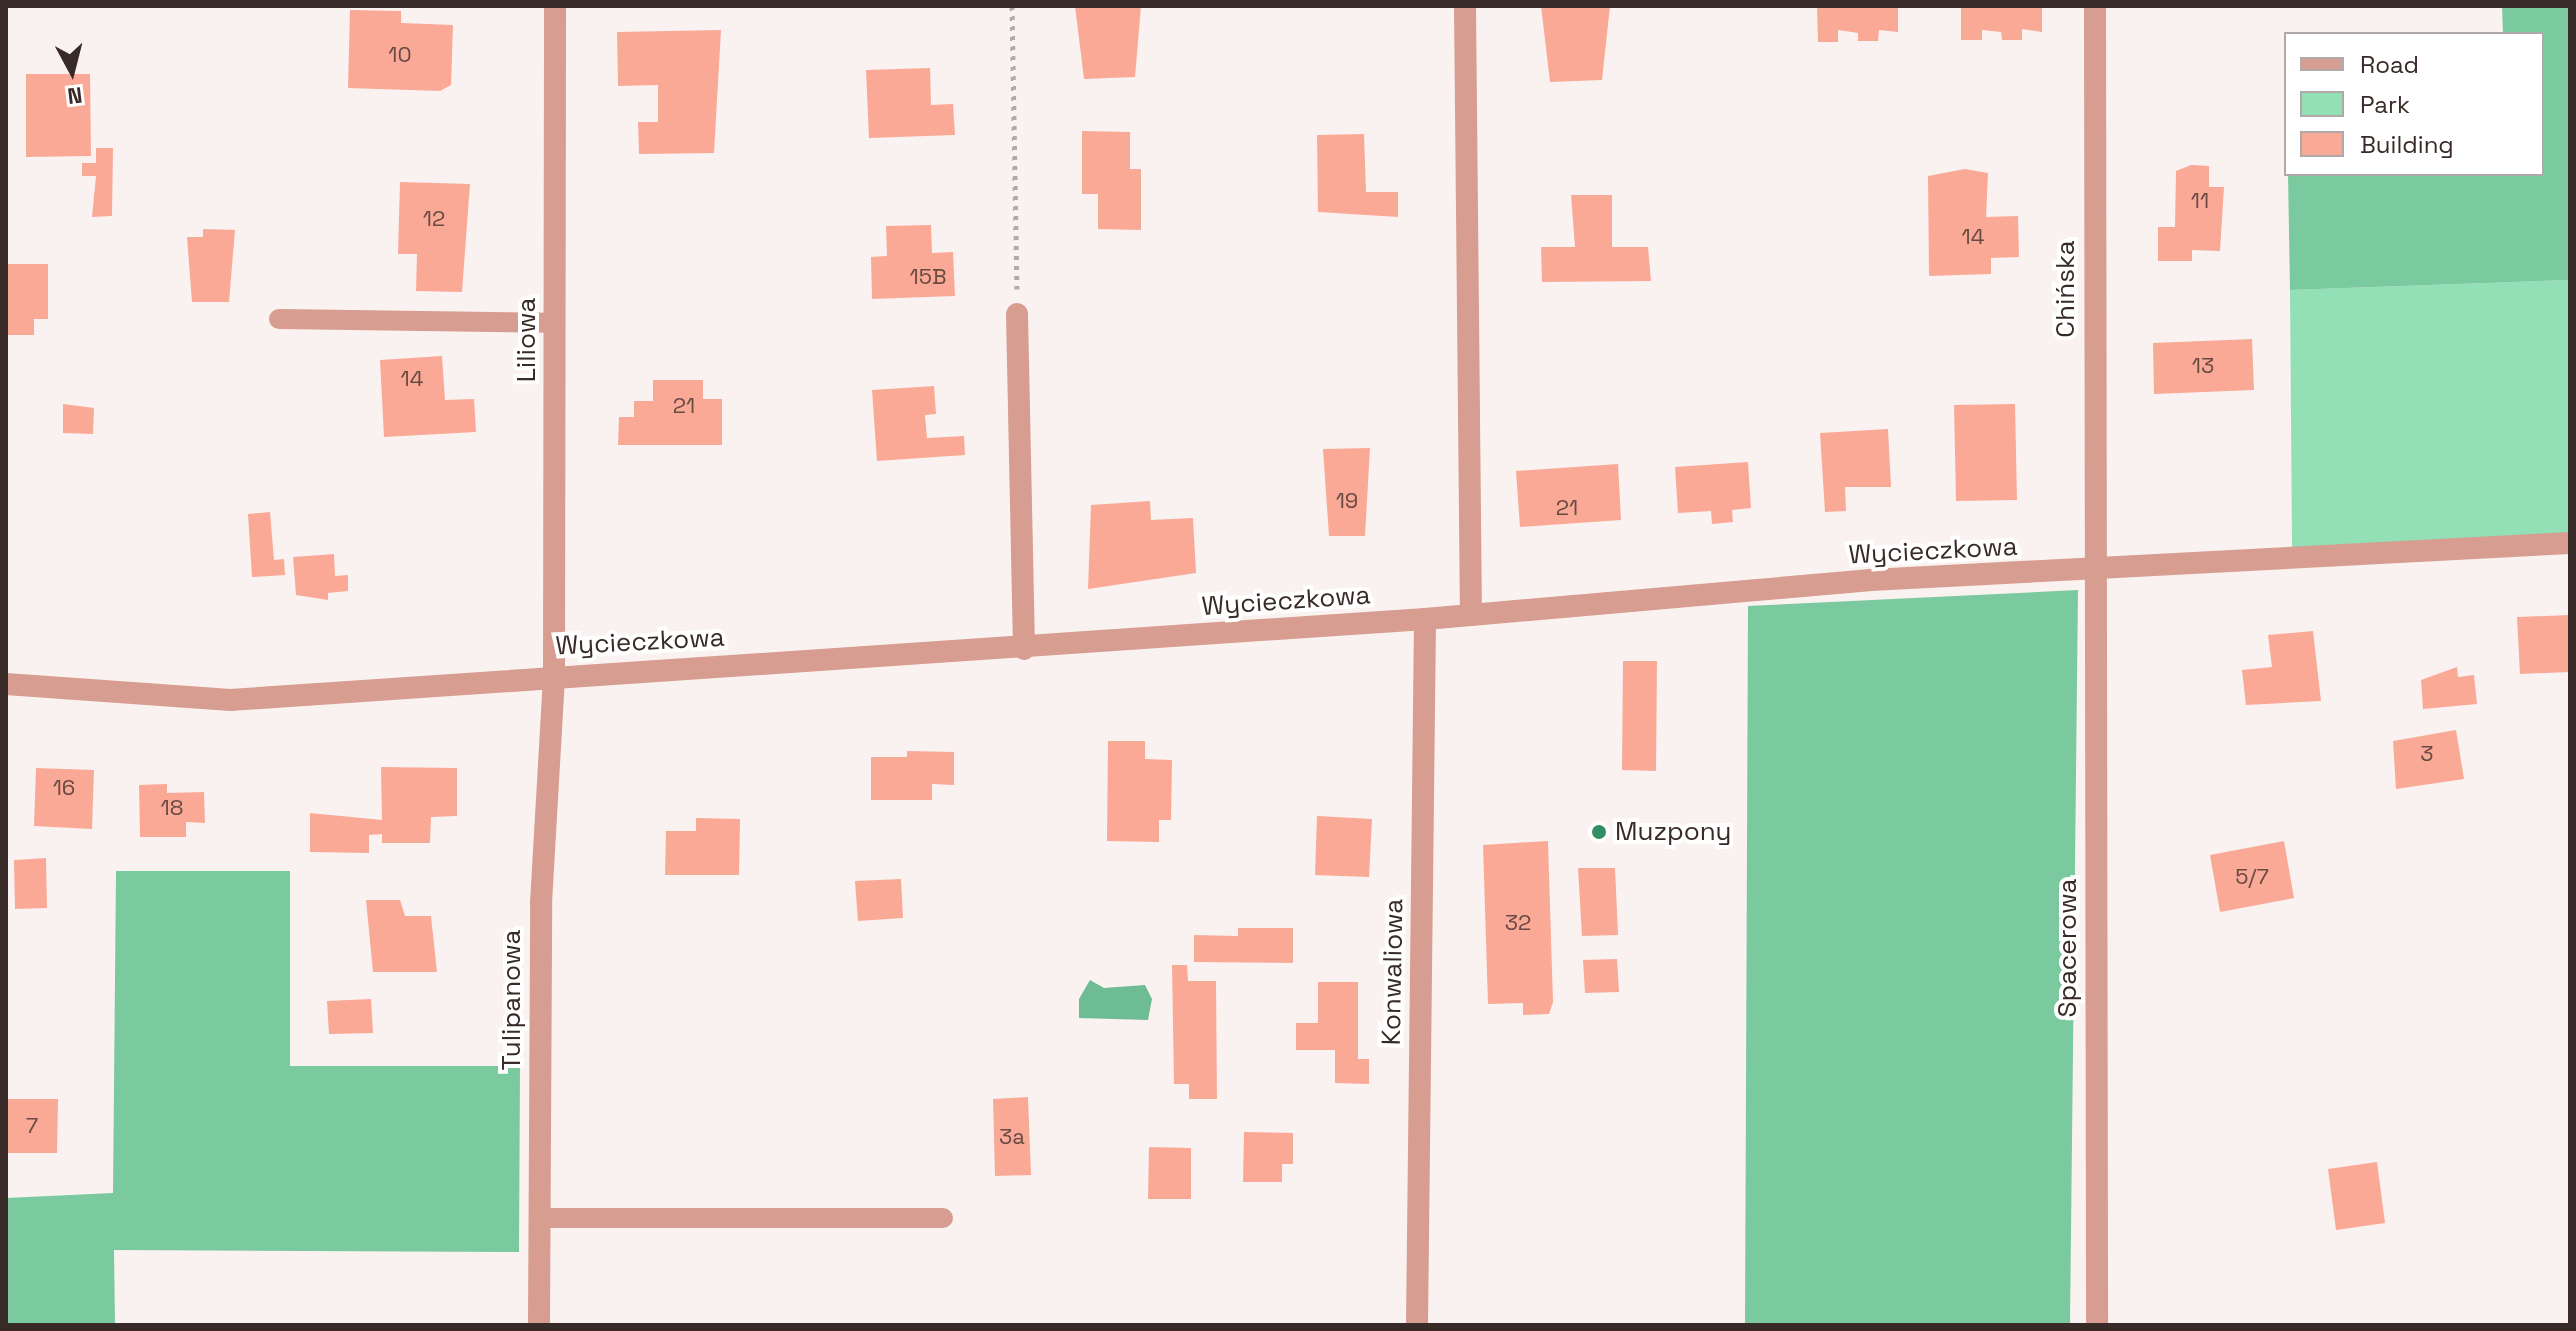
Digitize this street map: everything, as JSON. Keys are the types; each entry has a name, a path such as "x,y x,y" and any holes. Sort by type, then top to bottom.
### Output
{"street":[{"name":"Liliowa","path":"554,675 555,6"},
{"path":"1465,6 1471,615"},
{"name":"Chińska","path":"2095,6 2095,572"},
{"path":"1017,314 1024,649"},
{"name":"Wycieczkowa","path":"6,684 230,700 554,675 1024,649 1425,619 1871,580 2095,572 2570,543"},
{"name":"Spacerowa","path":"2095,572 2097,1325"},
{"name":"Konwaliowa","path":"1417,1325 1425,619"},
{"name":"Tulipanowa","path":"539,1325 541,903 554,675"}],"lane":[{"path":"279,319 555,323"},
{"path":"540,1218 943,1218"}],"path":[{"path":"1012,6 1017,314"}],"green space":[{"path":"2570,280 2570,535 2292,548 2290,290"}],"shaded area":[{"path":"2502,6 2570,6 2570,280 2290,290 2288,176 2544,176 2544,32 2503,32"},
{"path":"2078,590 2070,1325 1745,1325 1748,606"},
{"path":"116,871 290,871 290,1066 520,1066 519,1252 114,1250 115,1325 6,1325 6,1198 113,1193"},
{"path":"1090,980 1104,988 1145,985 1152,999 1148,1020 1079,1018 1079,999"}],"building":[{"path":"1075,6 1141,6 1135,77 1084,79"},
{"path":"1541,6 1610,6 1602,80 1550,82"},
{"path":"1817,6 1898,6 1898,32 1879,30 1878,41 1858,41 1858,33 1838,30 1838,42 1818,42"},
{"path":"1961,6 2042,6 2042,32 2022,29 2022,40 2002,40 2001,32 1982,30 1982,40 1961,40"},
{"path":"350,10 401,11 401,23 453,25 451,85 440,91 348,88"},
{"path":"721,30 714,153 639,154 638,122 658,122 658,85 618,86 617,32"},
{"path":"930,68 931,105 953,104 955,135 869,138 866,70"},
{"path":"26,74 90,74 91,156 26,157"},
{"path":"1082,131 1130,132 1130,169 1141,169 1141,230 1098,229 1098,194 1082,194"},
{"path":"1364,134 1366,192 1398,192 1398,217 1318,212 1317,135"},
{"path":"96,148 113,148 112,216 92,217 96,176 82,176 82,163 96,163"},
{"path":"2191,165 2209,166 2209,187 2224,187 2220,251 2192,250 2192,261 2158,261 2158,227 2175,227 2176,171"},
{"path":"1965,169 1988,173 1986,217 2018,216 2019,257 1991,258 1991,274 1929,276 1928,176"},
{"path":"400,182 470,184 462,292 416,291 417,254 398,254"},
{"path":"1571,195 1612,195 1612,247 1648,247 1651,281 1542,282 1541,247 1575,247"},
{"path":"931,225 932,253 953,252 955,296 872,299 871,257 887,256 886,226"},
{"path":"203,229 235,230 229,302 192,302 187,237 203,237"},
{"path":"6,264 48,264 48,319 34,319 34,335 6,335"},
{"path":"2252,339 2254,390 2154,394 2153,343"},
{"path":"442,356 445,400 474,399 476,432 384,437 380,360"},
{"path":"653,380 703,380 703,399 722,399 722,445 618,445 619,417 634,417 634,401 653,401"},
{"path":"934,386 936,414 925,415 927,438 964,436 965,455 877,461 872,390"},
{"path":"63,404 94,408 93,434 63,433"},
{"path":"2015,404 2017,500 1956,501 1954,405"},
{"path":"1888,429 1891,487 1845,487 1846,511 1825,512 1820,433"},
{"path":"1370,448 1365,536 1329,536 1323,449"},
{"path":"1748,462 1751,508 1732,510 1733,522 1712,524 1711,511 1678,513 1675,467"},
{"path":"1618,464 1621,520 1520,527 1516,471"},
{"path":"1150,501 1151,520 1193,518 1196,573 1088,589 1091,505"},
{"path":"270,512 274,560 284,559 285,575 252,577 248,514"},
{"path":"334,554 335,576 348,575 348,591 328,593 328,600 296,595 293,557"},
{"path":"2570,615 2570,672 2520,674 2517,617"},
{"path":"2313,631 2321,701 2246,705 2242,670 2272,667 2268,635"},
{"path":"1623,661 1657,661 1656,771 1622,770"},
{"path":"2457,667 2458,677 2474,675 2477,704 2423,709 2421,680"},
{"path":"2456,730 2464,779 2396,789 2393,741"},
{"path":"1108,741 1145,741 1145,759 1172,760 1171,820 1159,820 1159,842 1107,841"},
{"path":"907,751 954,752 954,785 932,784 932,800 871,800 871,757 907,757"},
{"path":"381,767 457,768 457,816 431,817 430,843 382,843 382,834 369,835 369,853 310,852 310,813 382,820"},
{"path":"36,768 94,770 92,829 34,826"},
{"path":"167,784 167,793 204,792 205,823 186,822 186,837 140,837 139,785"},
{"path":"1317,816 1372,819 1369,877 1315,875"},
{"path":"696,818 740,819 739,875 665,875 666,831 696,831"},
{"path":"1548,841 1553,1002 1549,1014 1523,1015 1523,1003 1488,1004 1483,845"},
{"path":"2284,841 2294,898 2220,912 2210,855"},
{"path":"46,858 47,908 15,909 14,860"},
{"path":"1578,868 1615,868 1618,935 1582,936"},
{"path":"901,879 903,918 858,921 855,881"},
{"path":"366,900 400,900 405,916 431,916 437,972 373,972"},
{"path":"1238,928 1293,928 1293,963 1194,962 1194,935 1238,936"},
{"path":"1617,959 1619,992 1585,993 1583,960"},
{"path":"1172,965 1187,965 1188,981 1216,981 1217,1099 1189,1099 1189,1084 1174,1084"},
{"path":"1318,982 1358,982 1358,1059 1369,1059 1369,1084 1335,1083 1335,1050 1296,1050 1296,1023 1318,1023"},
{"path":"371,999 373,1033 329,1034 327,1001"},
{"path":"1028,1097 1031,1175 995,1176 993,1099"},
{"path":"6,1099 58,1099 57,1153 6,1153"},
{"path":"1244,1132 1293,1133 1293,1164 1282,1164 1282,1182 1243,1182"},
{"path":"1149,1147 1191,1148 1191,1199 1148,1199"},
{"path":"2377,1162 2385,1223 2336,1230 2328,1169"}],"place":[{"name":"Muzpony","path":"1599,832"}]}
